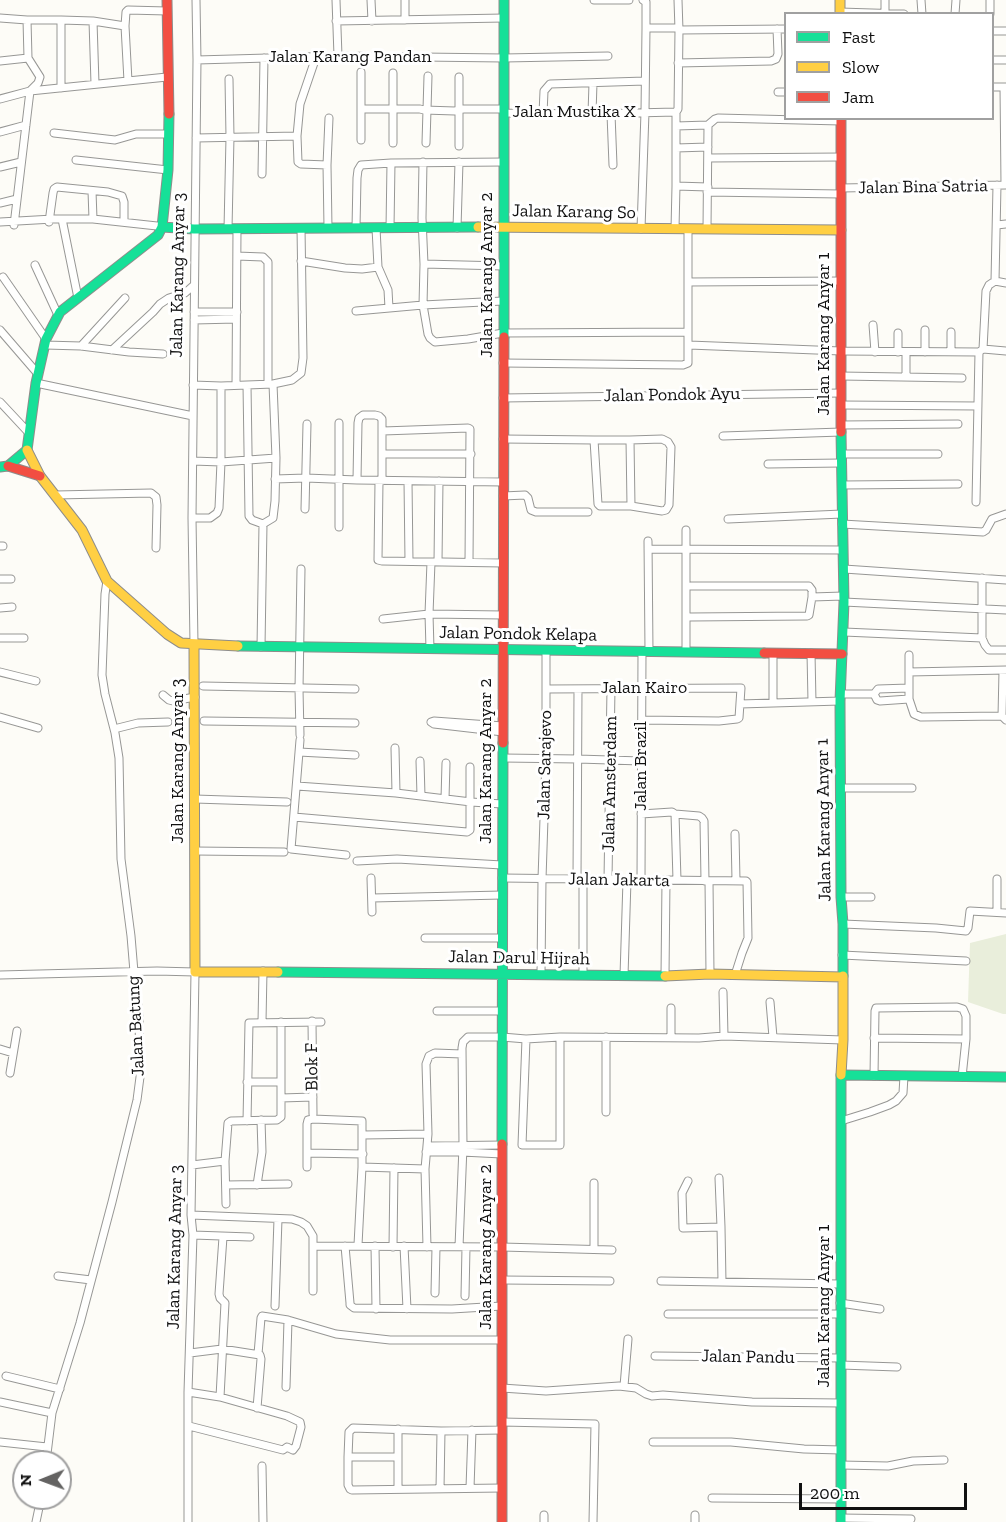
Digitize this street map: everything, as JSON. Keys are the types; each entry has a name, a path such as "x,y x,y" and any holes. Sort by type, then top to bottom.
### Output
{"street":[{"path":"107,581 82,530 40,476 27,450 37,379 46,342 58,315 158,235 162,227 169,134 167,0"},
{"name":"Jalan Karang Anyar 3","path":"188,1522 195,972 195,697 192,518 196,0"},
{"path":"336,0 338,57"},
{"path":"372,0 372,21"},
{"path":"405,0 405,20"},
{"name":"Jalan Karang Anyar 2","path":"502,1522 504,0"},
{"path":"594,0 629,0"},
{"path":"641,229 646,28 646,2 643,0"},
{"path":"675,229 678,0"},
{"path":"128,81 126,12 128,10 167,11"},
{"path":"0,18 93,21 125,26"},
{"path":"336,21 504,18"},
{"path":"14,223 30,91 38,83 40,77 28,58 27,20"},
{"path":"60,20 61,88"},
{"path":"93,21 94,84"},
{"path":"646,28 782,29 778,54 771,61 678,63"},
{"name":"Jalan Karang Pandan","path":"196,60 316,57 608,56"},
{"path":"316,57 300,104 297,136 298,162 327,165"},
{"path":"0,61 28,58"},
{"path":"262,174 264,58"},
{"path":"361,72 361,140"},
{"path":"393,74 393,143"},
{"path":"426,142 425,109 428,76"},
{"path":"0,99 30,91 167,77"},
{"path":"459,77 459,146"},
{"path":"228,80 232,229 237,256 236,385"},
{"path":"543,114 544,91 550,84 645,81"},
{"path":"592,114 593,83"},
{"path":"995,281 997,225 1003,185 1005,87"},
{"name":"Jalan Mustika X","path":"361,110 460,109 543,114 676,112"},
{"path":"611,114 614,165"},
{"path":"328,228 329,118"},
{"path":"676,126 708,125 718,118 784,119"},
{"name":"Jalan Karang Anyar 1","path":"841,120 841,459 844,599 840,698 843,924 841,1520"},
{"path":"0,132 26,125"},
{"path":"707,229 708,125"},
{"path":"54,133 115,140 136,134 169,134"},
{"path":"196,138 297,136"},
{"path":"676,148 708,147"},
{"path":"708,158 841,157"},
{"path":"76,160 168,170"},
{"path":"0,167 21,162"},
{"path":"423,162 423,305 428,333 435,342 503,333 688,332"},
{"path":"457,228 459,162"},
{"path":"356,228 358,170 361,165 504,162"},
{"path":"390,228 391,163"},
{"name":"Jalan Bina Satria","path":"676,186 707,189 841,191 1003,185"},
{"path":"49,221 53,192 57,187 116,193 122,196 124,222"},
{"path":"92,191 93,219"},
{"path":"0,202 17,199"},
{"path":"62,221 93,219 162,227"},
{"path":"0,224 62,221 156,229 162,227"},
{"path":"62,221 78,298"},
{"path":"997,225 1006,224"},
{"name":"Jalan Karang So","path":"162,227 195,229 504,227 841,231"},
{"path":"193,385 271,384 292,380 301,373 303,358 301,228"},
{"path":"376,228 378,267 387,285 388,308"},
{"path":"503,363 683,365 688,363 688,230"},
{"path":"237,256 263,257 268,262 276,479 273,518 263,524"},
{"path":"301,261 345,268 378,267"},
{"path":"424,264 504,266"},
{"path":"36,265 58,315"},
{"path":"3,277 46,342 163,354"},
{"path":"688,282 841,281"},
{"path":"976,502 978,406 986,291 995,281 1006,283"},
{"path":"112,350 160,304 169,298 185,293 194,285"},
{"path":"81,346 125,298"},
{"path":"356,310 503,301"},
{"path":"194,316 236,316"},
{"path":"873,325 874,352"},
{"path":"0,330 37,379 193,416"},
{"path":"925,330 925,352"},
{"path":"951,332 951,352"},
{"path":"898,333 898,352"},
{"path":"689,345 874,352 1006,351"},
{"path":"906,352 906,377"},
{"path":"841,376 962,378"},
{"path":"247,385 249,516 252,520 263,524"},
{"path":"192,518 210,518 219,508 221,386"},
{"name":"Jalan Pondok Ayu","path":"503,398 841,393"},
{"path":"0,402 29,433"},
{"path":"841,405 978,406"},
{"path":"357,480 359,418 363,415 379,416 382,418 383,430 378,560 503,563"},
{"path":"339,423 339,527"},
{"path":"305,509 307,424"},
{"path":"723,436 958,424"},
{"path":"383,430 468,428 471,432 469,562"},
{"path":"503,439 662,439 671,447 669,506 666,510 631,506 602,507 598,504 594,440"},
{"path":"630,440 631,506"},
{"path":"4,466 27,450"},
{"path":"382,454 471,454"},
{"path":"768,464 938,454"},
{"path":"193,461 221,462 276,458"},
{"path":"4,466 40,476"},
{"path":"276,479 503,482"},
{"path":"408,481 409,561"},
{"path":"430,649 429,614 435,562 439,481"},
{"path":"842,485 958,484"},
{"path":"56,495 151,493 156,496 157,505 156,548"},
{"path":"503,496 525,495 531,510 536,512 588,512"},
{"path":"728,519 842,514"},
{"path":"842,524 983,532 992,519 1006,514"},
{"path":"261,647 263,524"},
{"path":"686,530 686,652"},
{"name":"Jalan Brazil","path":"640,880 642,688 646,652 648,545 686,549"},
{"path":"686,549 843,550"},
{"path":"843,568 1006,580"},
{"path":"301,569 300,737 291,849 346,855"},
{"path":"982,578 982,638 989,650 1006,650"},
{"path":"0,579 11,579"},
{"name":"Jalan Pondok Kelapa","path":"107,581 181,643 300,648 842,654"},
{"name":"Jalan Batung","path":"47,1450 52,1413 80,1323 137,1100 140,1077 139,1016 121,859 118,758 102,675 107,581"},
{"path":"690,617 807,616 812,597 812,590 809,586 691,586"},
{"path":"812,597 1006,610"},
{"path":"0,608 12,608"},
{"path":"383,619 429,614 503,615"},
{"path":"844,632 982,638"},
{"path":"0,638 24,638"},
{"name":"Jalan Sarajevo","path":"542,974 546,651"},
{"path":"811,653 812,702"},
{"path":"773,654 773,703"},
{"path":"909,655 909,672 909,688 909,699 913,713 921,717 1004,718 1004,670 909,672"},
{"path":"0,672 36,681"},
{"path":"203,686 355,690"},
{"name":"Jalan Amsterdam","path":"608,879 611,688"},
{"name":"Jalan Kairo","path":"546,689 741,688 740,704"},
{"path":"642,720 733,720 739,718 740,704 812,702 874,694 878,689 909,688"},
{"path":"578,689 583,975"},
{"path":"874,694 880,701 909,699"},
{"path":"163,695 173,701 195,697"},
{"path":"0,717 38,728"},
{"path":"204,721 355,723"},
{"path":"434,721 503,729 434,724 431,722 434,721"},
{"path":"114,729 138,723 168,722"},
{"path":"395,748 396,793"},
{"path":"299,752 355,755"},
{"path":"502,759 641,761"},
{"path":"420,761 421,796"},
{"path":"445,799 446,763"},
{"path":"294,817 467,832 470,830 470,767"},
{"path":"297,786 502,804"},
{"path":"840,788 912,788"},
{"path":"195,800 287,802"},
{"path":"641,814 672,812 699,816 704,821 710,974"},
{"path":"675,814 677,880"},
{"path":"735,834 736,880 747,882 749,931 735,975"},
{"path":"195,851 284,852"},
{"path":"357,861 397,859 502,865"},
{"path":"371,878 372,912"},
{"name":"Jalan Jakarta","path":"502,878 736,880"},
{"path":"997,879 997,912"},
{"path":"624,975 627,880"},
{"path":"665,976 666,880"},
{"path":"372,898 502,895"},
{"path":"841,897 871,897"},
{"path":"843,924 966,931 971,910 1006,913"},
{"path":"424,938 502,938"},
{"path":"842,955 966,961"},
{"path":"0,977 158,971 195,972"},
{"name":"Jalan Darul Hijrah","path":"195,972 665,976 710,974 843,977"},
{"path":"262,1022 263,972"},
{"path":"723,992 724,1036"},
{"path":"770,1002 773,1037"},
{"path":"874,1076 874,1011 876,1008 957,1007 965,1011 966,1039 962,1077"},
{"path":"671,1008 671,1037"},
{"path":"436,1011 502,1011"},
{"name":"Blok F","path":"312,1021 313,1114"},
{"path":"246,1121 248,1024 250,1022 321,1022"},
{"path":"226,1204 225,1161 228,1123 280,1119 282,1115 281,1022"},
{"path":"10,1073 17,1031"},
{"path":"465,1296 462,1054 463,1042 468,1036 526,1039 724,1036 843,1040"},
{"path":"526,1039 522,1145 560,1145 560,1037"},
{"path":"606,1037 606,1112"},
{"path":"874,1038 966,1039"},
{"path":"0,1050 13,1053"},
{"path":"427,1247 426,1064 429,1056 435,1053 462,1054"},
{"path":"841,1075 1006,1077"},
{"path":"841,1121 896,1101 903,1093 904,1076"},
{"path":"247,1082 280,1082"},
{"path":"281,1098 313,1097"},
{"path":"257,1185 262,1152 261,1120"},
{"path":"307,1167 307,1124 309,1120 362,1121 363,1154 358,1245"},
{"path":"363,1135 428,1134"},
{"path":"426,1149 502,1150"},
{"path":"308,1153 363,1154"},
{"path":"192,1165 225,1161"},
{"path":"362,1167 425,1169"},
{"path":"393,1246 394,1168"},
{"path":"719,1178 722,1282"},
{"path":"683,1237 682,1193 688,1181"},
{"path":"594,1183 594,1249"},
{"path":"226,1185 288,1184"},
{"path":"191,1215 292,1219 307,1226 314,1236 313,1291"},
{"path":"275,1306 278,1220"},
{"path":"683,1228 721,1227"},
{"path":"193,1236 250,1237"},
{"path":"219,1397 225,1303 219,1294 223,1237"},
{"path":"313,1246 612,1250"},
{"path":"345,1246 350,1305 354,1308 452,1309 502,1306"},
{"path":"375,1246 376,1309"},
{"path":"404,1246 407,1309"},
{"path":"435,1293 436,1247"},
{"path":"58,1276 91,1280"},
{"path":"502,1280 610,1281"},
{"path":"660,1281 840,1284"},
{"path":"840,1303 880,1308"},
{"path":"668,1314 840,1314"},
{"path":"257,1408 261,1359 258,1354 262,1316 288,1320 336,1334 390,1340 502,1340"},
{"path":"286,1387 288,1320"},
{"path":"624,1386 628,1339"},
{"path":"190,1353 222,1349 258,1354"},
{"name":"Jalan Pandu","path":"655,1356 841,1362 897,1367"},
{"path":"6,1376 60,1389"},
{"path":"502,1388 546,1391 624,1386 636,1388 652,1396 752,1402 842,1403"},
{"path":"188,1392 219,1397 287,1416 300,1422 302,1427 293,1450 287,1447 283,1450 189,1426"},
{"path":"0,1402 52,1413"},
{"path":"502,1488 350,1489 349,1432 351,1429 359,1428 441,1431 502,1426 595,1424 592,1522"},
{"path":"398,1429 398,1489"},
{"path":"470,1488 472,1430"},
{"path":"440,1489 441,1431"},
{"path":"0,1442 47,1447"},
{"path":"652,1442 731,1442 841,1450"},
{"path":"348,1457 398,1456"},
{"path":"841,1465 888,1466 913,1461 944,1460"},
{"path":"262,1466 263,1522"},
{"path":"712,1498 841,1499"},
{"path":"841,1520 911,1519"}],"green space":[{"path":"1006,934 1006,1014 1003,1014 968,1002 970,943"}],"traffic: fast":[{"path":"504,0 504,337"},
{"path":"0,467 8,466 27,450 36,383 46,339 60,312 158,235 162,227 168,170 169,114"},
{"path":"162,227 194,229 478,227"},
{"path":"841,432 844,602 840,701 843,976"},
{"path":"238,646 764,653"},
{"path":"502,1144 503,743"},
{"path":"278,972 665,976"},
{"path":"841,1522 841,1075 1006,1077"}],"traffic: slow":[{"path":"840,0 840,12"},
{"path":"478,227 841,230"},
{"path":"27,450 40,476 82,530 107,581 167,634 181,643 238,646"},
{"path":"194,644 195,972 278,972"},
{"path":"665,976 710,974 843,977"},
{"path":"841,1075 843,976"}],"traffic: jam":[{"path":"167,0 169,114"},
{"path":"841,120 841,432"},
{"path":"503,743 504,337"},
{"path":"8,466 40,476"},
{"path":"764,653 842,654"},
{"path":"502,1144 502,1522"}]}
